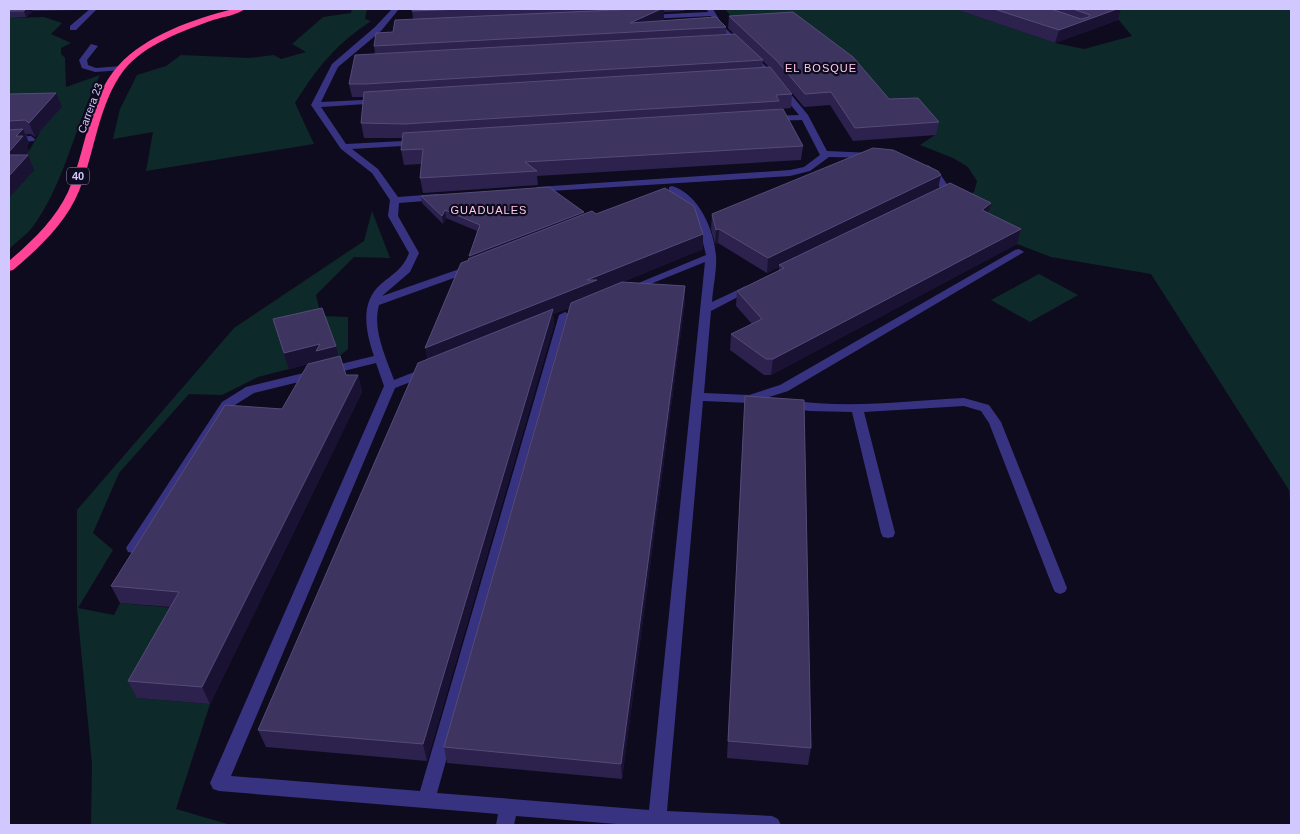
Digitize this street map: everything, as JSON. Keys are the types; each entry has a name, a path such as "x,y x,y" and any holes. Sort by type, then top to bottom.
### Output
{"highway":[{"name":"Carrera 23","path":"9,267 35,245 72,194 110,87 121,68 131,59 168,36 205,19 241,9"}],"street":[{"path":"73,28 94,9"},
{"path":"315,105 335,66 378,29 396,9"},
{"path":"644,17 711,12 720,27 772,77 805,117 825,154"},
{"path":"378,29 388,28"},
{"path":"726,44 736,43"},
{"path":"94,46 82,60 85,66 95,70 121,68"},
{"path":"335,66 345,65"},
{"path":"762,78 772,77"},
{"path":"315,105 385,101"},
{"path":"315,105 344,148 375,171 395,200 393,216 414,253 410,266 400,277 384,287 373,303 371,324 390,386 219,783 657,820 772,825"},
{"path":"766,119 805,117"},
{"path":"9,140 31,139"},
{"path":"344,148 432,142"},
{"path":"825,154 880,156"},
{"path":"522,191 670,189 790,173 807,168 826,156 825,154"},
{"path":"922,164 932,171 946,190 944,193 926,202"},
{"path":"657,820 711,256 703,220 687,198 670,189"},
{"path":"395,200 444,197"},
{"path":"750,399 784,388 1020,252"},
{"path":"620,293 711,256"},
{"path":"373,303 481,264"},
{"path":"705,310 758,284"},
{"path":"426,800 569,314 547,322"},
{"path":"133,548 226,405 250,390 381,358"},
{"path":"390,386 442,365"},
{"path":"697,397 750,399 809,407 857,408 964,402 985,408 995,422 1060,588"},
{"path":"857,408 888,533"},
{"path":"505,825 508,806"}],"green space":[{"path":"352,9 367,9 365,19 371,21 337,48 311,79 295,103 314,144 146,171 153,132 113,139 120,109 137,75 166,66 181,55 249,58 274,55 281,59 306,52 292,44 323,17 351,13"},
{"path":"725,9 955,9 1055,43 1084,49 1132,36 1118,19 1105,9 1291,9 1291,510 1289,490 1151,274 1051,257 1017,244 954,201 974,192 977,181 968,167 953,158 920,145 935,135 741,28"},
{"path":"44,17 62,23 51,34 71,43 61,48 61,54 65,58 66,87 100,75 62,171 45,208 32,228 9,249 9,198 34,170 12,170 29,151 40,132 9,108 9,18"},
{"path":"372,211 390,258 354,257 316,295 321,316 348,317 348,349 338,357 278,336 289,369 258,377 222,395 189,394 119,473 93,533 113,550 78,608 114,615 120,603 186,609 137,698 210,704 176,809 231,825 91,825 92,764 77,608 77,510 234,328 364,241"},
{"path":"1039,274 1078,295 1030,322 991,300"}],"building":[{"path":"9,9 26,9 24,11 9,11"},
{"path":"412,9 466,9 412,11"},
{"path":"661,9 630,23 716,17 726,27 374,46 376,33 393,32 395,20"},
{"path":"994,9 1051,9 1081,19 1090,15 1073,9 1117,9 1059,30"},
{"path":"793,12 853,57 889,99 918,98 939,122 855,128 831,92 805,94 777,61 729,16"},
{"path":"735,34 763,60 349,84 355,55"},
{"path":"770,67 792,94 776,95 779,101 404,124 361,123 364,92"},
{"path":"56,93 29,123 25,120 9,121 9,94"},
{"path":"783,109 803,146 525,162 537,171 420,178 423,149 401,150 403,133"},
{"path":"23,129 16,136 23,136 9,152 9,130"},
{"path":"873,148 893,150 938,171 941,175 768,258 719,229 716,230 712,214"},
{"path":"9,155 28,155 9,176"},
{"path":"950,183 991,203 982,210 1021,229 773,359 766,359 731,334 762,319 737,291 784,268 779,265"},
{"path":"549,187 584,212 469,256 480,225 445,210 442,216 421,196"},
{"path":"665,188 694,206 703,234 587,280 597,280 425,348 461,263 592,211 596,214"},
{"path":"622,282 685,286 621,764 444,747 571,303"},
{"path":"322,308 336,346 316,351 320,344 284,353 273,319"},
{"path":"553,309 423,744 258,730 418,363"},
{"path":"340,356 346,375 358,375 202,687 128,681 179,592 111,586 225,405 282,409 308,364"},
{"path":"745,396 804,400 811,748 728,741"}],"district":[{"name":"EL BOSQUE","path":"821,68"},
{"name":"GUADUALES","path":"489,210"}]}
